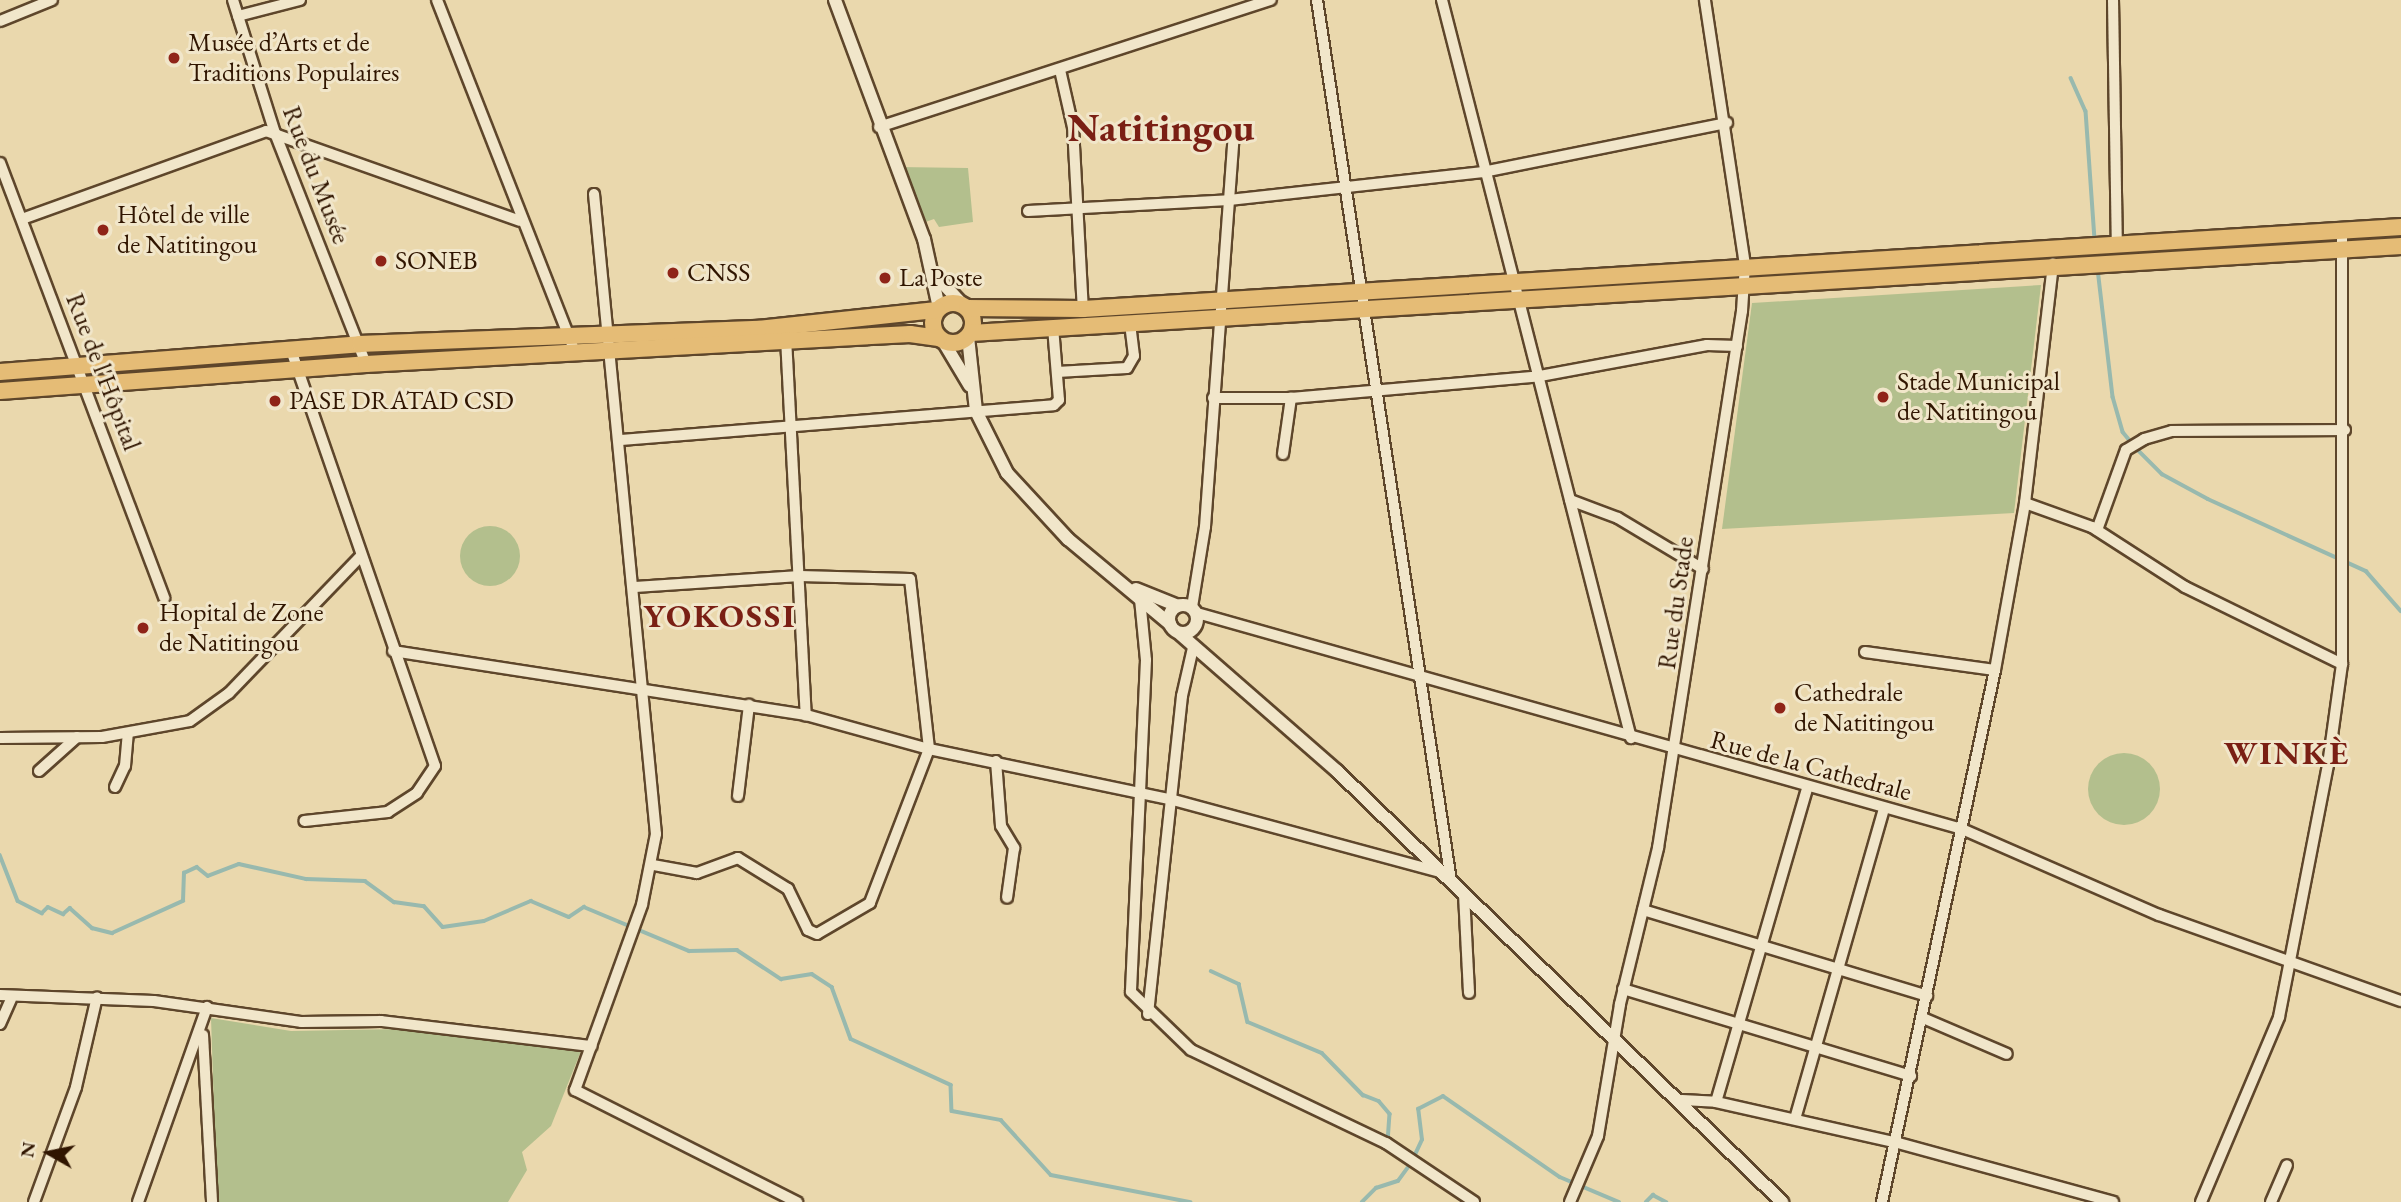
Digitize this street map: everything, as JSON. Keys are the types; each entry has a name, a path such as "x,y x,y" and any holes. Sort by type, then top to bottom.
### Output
{"highway":[{"path":"786,335 964,306 1083,309 1513,278 2051,248 2210,234 2401,227"},
{"path":"2210,234 2211,256"},
{"path":"0,391 366,364 575,353 610,343 786,335 910,334 941,339 1053,327 1219,316 2401,246"},
{"path":"964,306 969,335"},
{"path":"938,309 933,327 941,339"},
{"path":"0,372 360,344 571,335 610,343"}],"street":[{"path":"0,22 52,0"},
{"name":"Rue du Musée","path":"233,0 275,133 366,364"},
{"path":"238,16 300,0"},
{"path":"437,0 520,221 571,335 575,353"},
{"path":"835,0 879,127 936,276 938,309"},
{"path":"879,127 1271,0"},
{"path":"1317,0 1376,388 1424,676 1447,877"},
{"path":"1442,0 1483,172 1540,376 1631,738"},
{"name":"Rue du Stade","path":"1570,1202 1586,1168 1676,751 1737,346 1745,265 1727,123 1706,0"},
{"path":"2103,244 2113,0"},
{"path":"1060,70 1078,205 1083,309"},
{"path":"1028,211 1078,205 1229,200 1483,172 1727,123"},
{"path":"22,219 260,131 275,133 520,221"},
{"path":"1180,634 1193,631 1219,316 1223,299 1234,142"},
{"name":"Rue de l'Hôpital","path":"0,163 86,385 164,598"},
{"path":"594,194 646,691 656,820 653,865 575,1090 797,1202"},
{"path":"2201,1202 2267,1048 2293,964 2342,664 2345,430 2342,229"},
{"path":"1882,1202 1898,1143 1995,670 2025,503 2053,267 2051,248"},
{"path":"936,276 964,306"},
{"path":"1057,372 1127,368 1134,356 1130,322"},
{"path":"621,440 1058,404 1053,327"},
{"path":"786,335 806,715"},
{"path":"969,335 970,386 976,411 989,444 1020,489 1088,556 1135,591 1193,648 1337,771 1682,1100 1783,1202"},
{"path":"941,339 970,386"},
{"path":"1213,398 1291,398 1376,388 1540,376 1707,345 1737,346"},
{"path":"291,350 393,651 432,749 435,775 405,803 373,817 304,821"},
{"path":"1283,454 1291,398"},
{"path":"2096,530 2126,450 2144,439 2172,431 2345,430"},
{"path":"1570,500 1618,518 1703,569"},
{"path":"2025,503 2096,530 2185,587 2342,664"},
{"path":"0,738 77,737 183,725 217,704 362,556"},
{"path":"635,587 800,576 910,579 929,750 870,904 828,930 808,930 788,889 738,858 696,873 653,865"},
{"path":"1135,591 1194,610"},
{"path":"1135,591 1146,630 1140,794 1128,981 1149,1014 1208,1061 1375,1137 1474,1202"},
{"path":"1170,624 1178,606"},
{"name":"Rue de la Cathedrale","path":"1194,610 1676,751 1962,829 2159,915 2401,1001"},
{"path":"1149,1014 1193,648"},
{"path":"393,651 806,715 929,750 996,761 1173,800 1447,877"},
{"path":"1865,652 1995,670"},
{"path":"738,796 749,705"},
{"path":"115,787 125,766 128,733"},
{"path":"38,771 77,737"},
{"path":"996,761 1001,826 1014,848 1007,898"},
{"path":"1716,1102 1765,948 1807,788"},
{"path":"1795,1119 1884,808"},
{"path":"1464,894 1469,993"},
{"path":"1643,910 1927,996"},
{"path":"1623,989 1742,1021 1911,1076"},
{"path":"0,1024 5,997 97,997 206,1007 301,1022 381,1021 592,1046"},
{"path":"34,1202 79,1076 97,997"},
{"path":"138,1202 202,1031 206,1007"},
{"path":"1923,1018 2007,1054"},
{"path":"202,1031 212,1202"},
{"path":"1682,1100 1716,1102 1898,1143 2113,1202"},
{"path":"2271,1202 2287,1165"}],"green space":[{"path":"898,167 968,168 973,222 939,227 934,219 920,224"},
{"name":"Stade Municipal de Natitingou","path":"2041,285 2014,513 1722,529 1752,303"},
{"path":"490,526 507,531 515,539 520,556 515,573 507,581 490,586 473,581 465,573 460,556 465,539 473,531"},
{"path":"2124,753 2144,759 2154,769 2160,789 2154,809 2144,819 2124,825 2104,819 2094,809 2088,789 2094,769 2104,759"},
{"path":"211,1018 291,1031 401,1029 581,1051 551,1126 522,1152 527,1170 508,1202 217,1202"}],"waterway":[{"path":"2071,78 2086,111 2095,240"},
{"path":"2098,269 2113,397 2123,432 2136,448 2162,474 2208,499 2366,571 2401,611"},
{"path":"0,855 18,901 42,913 48,907 63,914 70,908 92,928 112,933 183,901 184,873 197,867 208,876 239,864 306,879 365,881 394,902 424,906 443,927 484,921 531,901 569,917 584,907 689,951 737,950 781,979 812,974 832,987 851,1039 951,1085 952,1111 1001,1120 1051,1175 1190,1202"},
{"path":"1211,971 1239,984 1248,1022 1322,1053 1363,1095 1379,1101 1390,1114 1388,1142"},
{"path":"1413,1159 1422,1140 1418,1109 1443,1096 1560,1177 1619,1202"},
{"path":"1362,1202 1376,1188 1398,1181 1412,1162"},
{"path":"1646,1202 1653,1195 1666,1202"}],"place":[{"name":"Musée d’Arts et de Traditions Populaires","path":"174,58"},
{"name":"Hôtel de ville de Natitingou","path":"103,230"},
{"name":"SONEB","path":"381,261"},
{"name":"CNSS","path":"673,273"},
{"name":"La Poste","path":"885,278"},
{"name":"Stade Municipal de Natitingou","path":"1883,397"},
{"name":"PASE DRATAD CSD","path":"275,401"},
{"name":"Hopital de Zone de Natitingou","path":"143,628"},
{"name":"Cathedrale de Natitingou","path":"1780,708"}],"district":[{"name":"Natitingou","path":"1161,127"},
{"name":"YOKOSSI","path":"720,616"},
{"name":"WINKÈ","path":"2287,753"}]}
